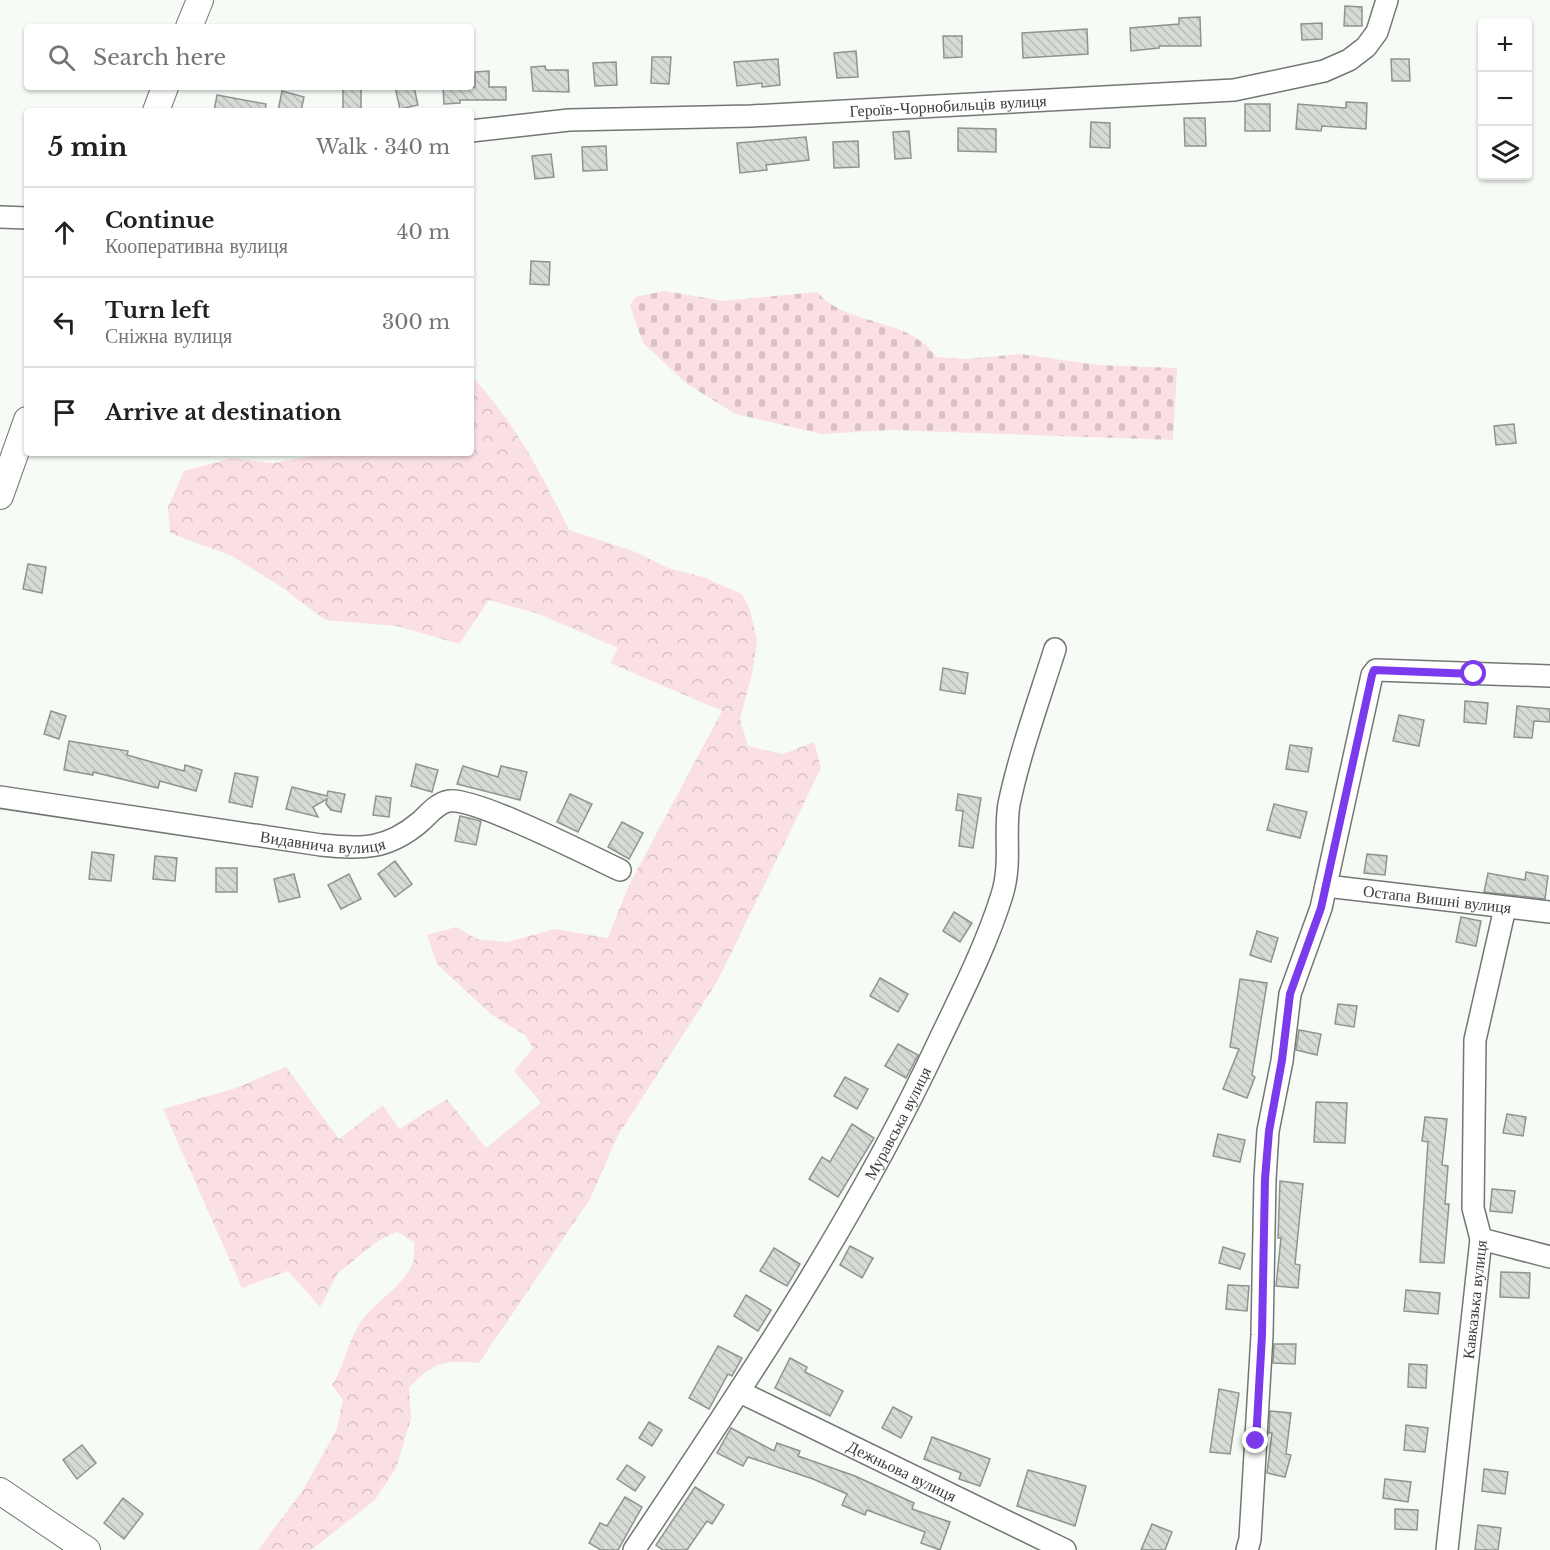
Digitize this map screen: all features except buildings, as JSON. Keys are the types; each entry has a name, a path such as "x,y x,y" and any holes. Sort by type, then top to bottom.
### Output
{"street":[{"path":"190,24 200,0"},
{"name":"Героїв-Чорнобильців вулиця","path":"474,131 569,120 751,116 1234,90 1324,70 1349,60 1366,47 1377,32 1387,0"},
{"path":"157,108 164,90"},
{"path":"0,217 24,218"},
{"path":"0,496 24,428"},
{"name":"Муравська вулиця","path":"634,1550 740,1392 833,1244 909,1107 983,945 1003,893 1009,855 1009,807 1030,727 1055,649"},
{"path":"1247,1550 1250,1539 1262,1335 1265,1179 1269,1131 1282,1060 1290,994 1321,908 1374,670 1550,676"},
{"name":"Видавнича вулиця","path":"0,797 321,845 359,848 388,843 408,831 433,808 450,801 478,805 620,870"},
{"name":"Остапа Вишні вулиця","path":"1326,886 1550,912"},
{"name":"Кавказька вулиця","path":"1447,1550 1481,1239 1473,1208 1475,1040 1505,908"},
{"path":"1481,1239 1550,1257"},
{"name":"Дежньова вулиця","path":"740,1392 1065,1550"},
{"path":"0,1491 87,1550"}],"green space":[{"path":"665,291 723,301 817,292 827,302 853,315 911,335 927,346 936,357 965,359 1020,354 1098,365 1177,368 1173,440 892,430 821,434 736,414 687,384 643,343 630,306 635,297"},
{"path":"474,378 501,411 526,448 569,530 633,551 668,568 703,577 742,594 750,610 757,641 752,674 740,719 748,746 783,754 814,742 821,768 717,982 617,1137 590,1199 479,1363 456,1362 439,1365 425,1373 409,1388 411,1419 396,1468 375,1500 311,1550 258,1550 303,1490 337,1428 343,1400 332,1385 359,1325 407,1274 414,1257 414,1242 397,1232 379,1240 338,1273 320,1307 288,1271 242,1288 163,1109 233,1089 286,1067 339,1139 383,1105 399,1129 447,1099 486,1148 541,1103 514,1071 533,1048 525,1035 492,1015 437,964 427,935 456,927 477,939 507,942 555,929 608,938 628,887 722,711 610,663 618,648 539,614 489,600 459,644 397,626 325,620 280,586 232,556 170,533 168,507 184,471 232,458 273,463 313,456 474,456"}],"route":[{"path":"1256,1441 1266,1235 1265,1179 1269,1131 1282,1060 1290,994 1321,908 1372,675 1374,670 1474,674"}]}
